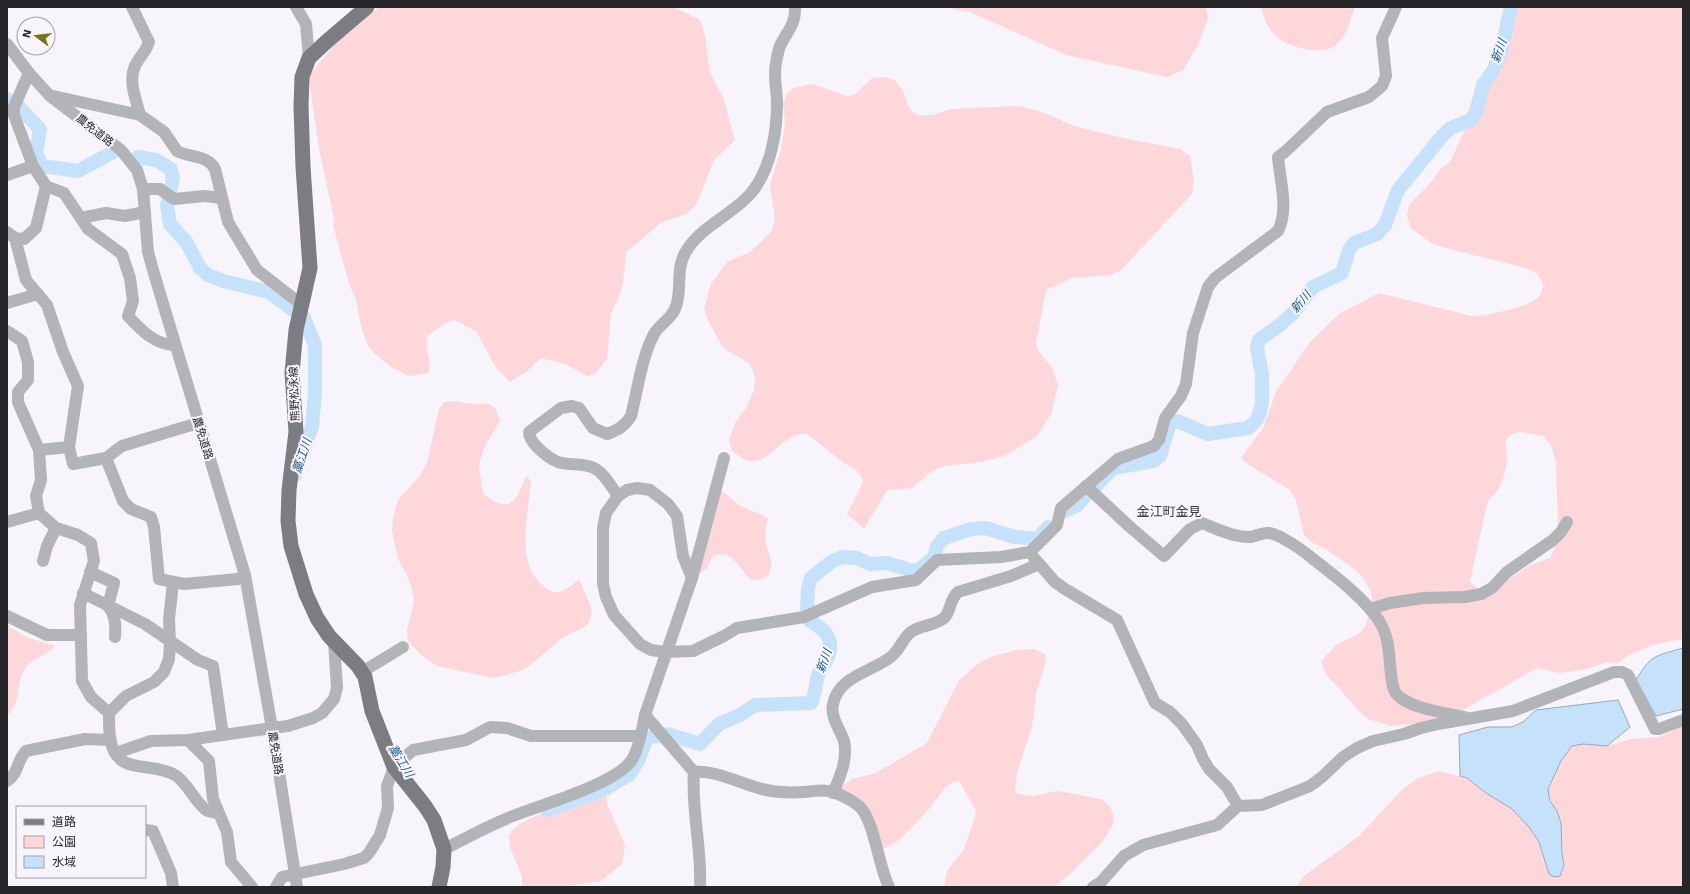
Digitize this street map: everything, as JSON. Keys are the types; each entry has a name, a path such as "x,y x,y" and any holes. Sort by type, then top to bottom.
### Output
{"main road":[{"name":"熊野松永線","path":"367,7 309,58 302,77 301,106 310,268 296,330 292,373 296,432 289,490 288,521 291,546 306,594 317,618 334,642 365,669 365,677 372,711 397,764 434,820 444,849 443,867 439,887"}],"street":[{"path":"132,7 148,42 146,50 135,66 131,80 140,115"},
{"path":"296,7 306,24 309,58"},
{"path":"618,496 600,472 593,467 580,464 558,463 539,449 529,436 529,432 561,408 572,406 579,408 593,428 607,434 616,431 625,425 631,416 649,344 655,332 675,310 678,296 680,267 685,253 695,239 752,192 764,173 774,138 777,110 775,65 780,46 793,25 795,7"},
{"path":"692,578 683,556 677,516 668,504 650,490 637,488 627,490 618,496 606,513 602,528 603,584 606,597 614,615 640,644 651,650 666,652 693,651 737,628 808,615 872,587 916,580 937,560 1001,557 1030,552 1057,525 1061,508 1090,489 1118,459 1128,454 1147,450 1154,446 1159,440 1165,418 1181,396 1186,384 1193,333 1208,287 1215,278 1278,232 1284,211 1278,157 1327,112 1369,97 1382,86 1386,76 1382,38 1396,7"},
{"name":"農免道路","path":"7,44 29,73 50,96 121,150 137,170 143,189 148,252 198,423 245,575 272,728 297,887"},
{"path":"29,73 15,104 14,114 34,166 46,186 64,193 88,229 122,254 130,278 133,301 128,316 144,333 167,345 175,345"},
{"path":"50,96 140,115 164,132 177,151 212,162 228,222 257,270 300,311"},
{"path":"7,175 34,166"},
{"path":"11,236 24,239 36,228 46,186"},
{"path":"143,189 160,189 174,199 205,196 221,198"},
{"path":"81,218 106,213 125,216 145,212"},
{"path":"11,236 26,280 46,305 63,352 78,386 69,447 73,464 106,458 122,446 198,423"},
{"path":"7,303 38,294"},
{"path":"7,331 22,341 28,362 28,380 18,392 18,402 39,450 41,480 36,496 39,512 56,528 78,535 91,542 94,561 80,604 82,681 91,697 109,712"},
{"path":"39,450 69,447"},
{"path":"106,458 123,501 132,509 151,517 154,527 159,579 184,584 238,579 245,575"},
{"path":"444,849 511,816 582,791 620,773 632,761 645,715 692,578 724,458"},
{"path":"1090,489 1164,556 1190,529 1202,523 1233,535 1250,537 1268,533 1278,537 1312,558 1345,585 1370,610 1381,624 1388,644 1394,691 1401,698 1412,704 1474,719"},
{"path":"7,522 39,512"},
{"path":"1370,610 1390,603 1423,598 1465,597 1481,594 1492,588 1507,572 1554,540 1567,522"},
{"path":"43,561 47,546 56,528"},
{"path":"1030,552 1056,582 1117,620 1155,703 1170,712 1182,724 1197,745 1209,769 1227,787 1238,806"},
{"path":"833,793 841,775 846,755 844,740 834,718 833,705 837,692 856,675 888,659 897,652 911,632 940,621 946,617 952,597 958,592 1011,576 1039,564"},
{"path":"90,572 114,583 108,606"},
{"path":"174,583 168,619 170,642 169,659 164,672 154,682 126,696 109,712 109,740 120,759 135,766 155,768 177,776 207,811 218,813"},
{"path":"83,594 144,624 198,660 212,666 223,735"},
{"path":"108,606 112,610 116,629 115,637"},
{"path":"7,616 46,635 81,635"},
{"path":"116,753 151,741 188,740 288,726 313,718 322,713 334,699 337,688 334,642"},
{"path":"365,669 403,647"},
{"path":"1093,887 1101,882 1124,856 1143,845 1217,825 1238,806 1262,805 1310,786 1343,757 1357,748 1373,741 1438,724 1474,719 1513,711 1614,672 1622,672 1628,675 1648,719 1655,729 1659,730 1683,720"},
{"path":"645,715 694,772 693,787 699,846 700,887"},
{"path":"276,887 282,877 344,864 364,858 370,853 380,835 388,808 387,786 397,764 413,750 466,740 490,727 507,728 531,736 640,736"},
{"path":"7,781 14,776 20,758 26,752 85,739 109,740"},
{"path":"188,740 209,761 213,799 227,832 231,862 252,887"},
{"path":"694,772 704,771 760,788 793,793 828,791 850,800 860,808 872,831 885,878 889,887"},
{"path":"146,830 152,831 171,873 173,887"}],"green space":[{"path":"380,7 673,7 699,19 705,37 710,73 723,97 735,140 714,160 696,205 686,214 662,222 626,252 623,283 619,297 611,313 607,359 594,375 587,376 565,364 541,358 526,372 510,382 496,368 476,331 454,320 448,322 427,336 426,341 430,364 428,373 408,376 391,367 374,353 367,344 361,326 356,300 349,284 333,225 334,219 319,149 309,80 311,73 345,31"},
{"path":"944,7 1205,7 1209,16 1198,45 1183,70 1167,77 1066,55 970,12"},
{"path":"1261,7 1355,7 1348,28 1340,41 1331,48 1316,50 1298,48 1283,42 1267,24"},
{"path":"1517,7 1683,7 1683,639 1652,645 1629,655 1618,663 1606,662 1587,669 1560,673 1537,668 1454,715 1429,722 1391,726 1368,719 1359,711 1325,673 1321,661 1337,644 1359,634 1366,625 1372,602 1371,591 1364,579 1356,570 1324,548 1313,543 1304,535 1296,500 1290,490 1249,465 1241,458 1263,428 1276,392 1309,343 1340,313 1379,293 1472,316 1497,313 1534,301 1539,297 1543,285 1538,274 1526,268 1431,243 1411,228 1407,216 1409,205 1433,180 1440,169 1450,162 1490,75 1499,35","holes":["1520,432 1543,436 1551,445 1556,463 1558,526 1555,546 1551,557 1527,567 1492,591 1480,592 1470,581 1487,504 1498,490 1505,472 1507,462 1506,446 1508,437"]},
{"path":"884,77 896,81 903,91 910,109 915,114 933,115 950,109 1019,106 1042,112 1074,126 1123,138 1180,149 1190,156 1194,181 1192,194 1121,270 1110,275 1072,278 1046,290 1036,343 1038,350 1053,369 1058,386 1051,414 1037,436 1005,456 980,462 944,466 932,471 912,488 887,490 864,529 847,514 863,479 855,469 844,463 807,434 799,434 791,437 764,458 757,461 749,461 732,451 729,440 735,423 746,408 754,390 755,378 751,366 747,362 723,348 708,320 704,309 711,284 727,262 750,252 771,232 775,220 770,184 781,149 785,122 783,104 788,92 794,88 812,84 847,96 854,95 872,78"},
{"path":"456,401 470,404 492,405 500,420 485,446 479,464 483,494 500,504 511,503 519,493 526,476 531,481 526,531 527,557 530,569 539,582 554,592 567,589 579,579 592,609 590,621 586,626 562,638 528,667 517,672 494,678 437,666 421,655 408,641 407,630 414,601 410,582 398,559 392,531 393,518 398,500 419,477 427,463 439,409 444,402"},
{"path":"716,486 739,505 768,518 765,537 771,559 771,565 769,575 765,578 751,580 734,561 724,554 718,554 712,557 708,567 701,573 695,573 687,568"},
{"path":"7,625 26,637 55,646 27,666 24,670 20,679 16,702 7,716"},
{"path":"1034,649 1045,654 1046,661 1036,694 1032,727 1017,773 1015,793 1032,796 1058,791 1101,799 1111,807 1114,818 1113,824 1103,841 1073,871 1054,887 944,887 947,871 964,849 976,811 959,781 947,786 928,810 902,837 884,848 874,847 863,817 841,791 842,786 852,779 876,773 927,743 959,680 979,663 991,657 1016,650"},
{"path":"1683,726 1683,887 1296,887 1304,876 1360,835 1401,791 1416,779 1439,771 1466,778 1486,793 1512,809 1529,827 1539,843 1549,874 1564,865 1561,826 1550,799 1550,786 1555,771 1572,746 1583,744 1607,746 1630,739 1659,737"},
{"path":"630,772 634,778 607,797 607,804 625,845 622,864 601,881 563,887 522,887 522,877 510,847 509,836 512,830 521,823"}],"water":[{"path":"1683,648 1683,709 1656,716 1636,680 1641,671 1655,657"},
{"path":"1618,700 1630,727 1607,746 1583,744 1572,746 1561,761 1548,789 1550,801 1557,811 1561,823 1564,865 1560,876 1554,877 1549,874 1539,842 1529,827 1512,809 1486,793 1467,778 1460,776 1459,735 1488,727 1512,727 1523,722 1536,710"}],"waterway":[{"name":"新川","path":"1065,511 1076,506 1113,468 1153,461 1160,456 1170,423 1177,421 1208,434 1248,428 1255,422 1259,415 1262,403 1262,375 1257,348 1259,340 1281,324 1294,312 1313,287 1342,273 1349,250 1354,243 1377,234 1385,225 1398,190 1443,135 1451,128 1471,120 1476,112 1483,85 1493,71 1501,52 1511,7"},
{"name":"藁江川","path":"7,99 19,107 40,129 36,153 42,166 78,171 113,152"},
{"name":"藁江川","path":"138,157 156,160 171,169 173,179 167,205 170,224 187,243 200,268 208,275 223,281 269,292 303,316 315,345 315,392 312,427 295,475"},
{"name":"新川","path":"547,810 596,793 629,775 638,761 647,738 667,734 700,744 719,724 740,715 755,705 811,703 819,673 828,657 830,642 826,633 809,620 807,609 808,589 811,578 832,561 843,557 857,558 870,564 886,563 914,571 920,569 934,557 937,546 944,538 971,529 985,528 1015,537 1038,539 1048,527"}],"district":[{"name":"金江町金見","path":"1169,511"}]}
